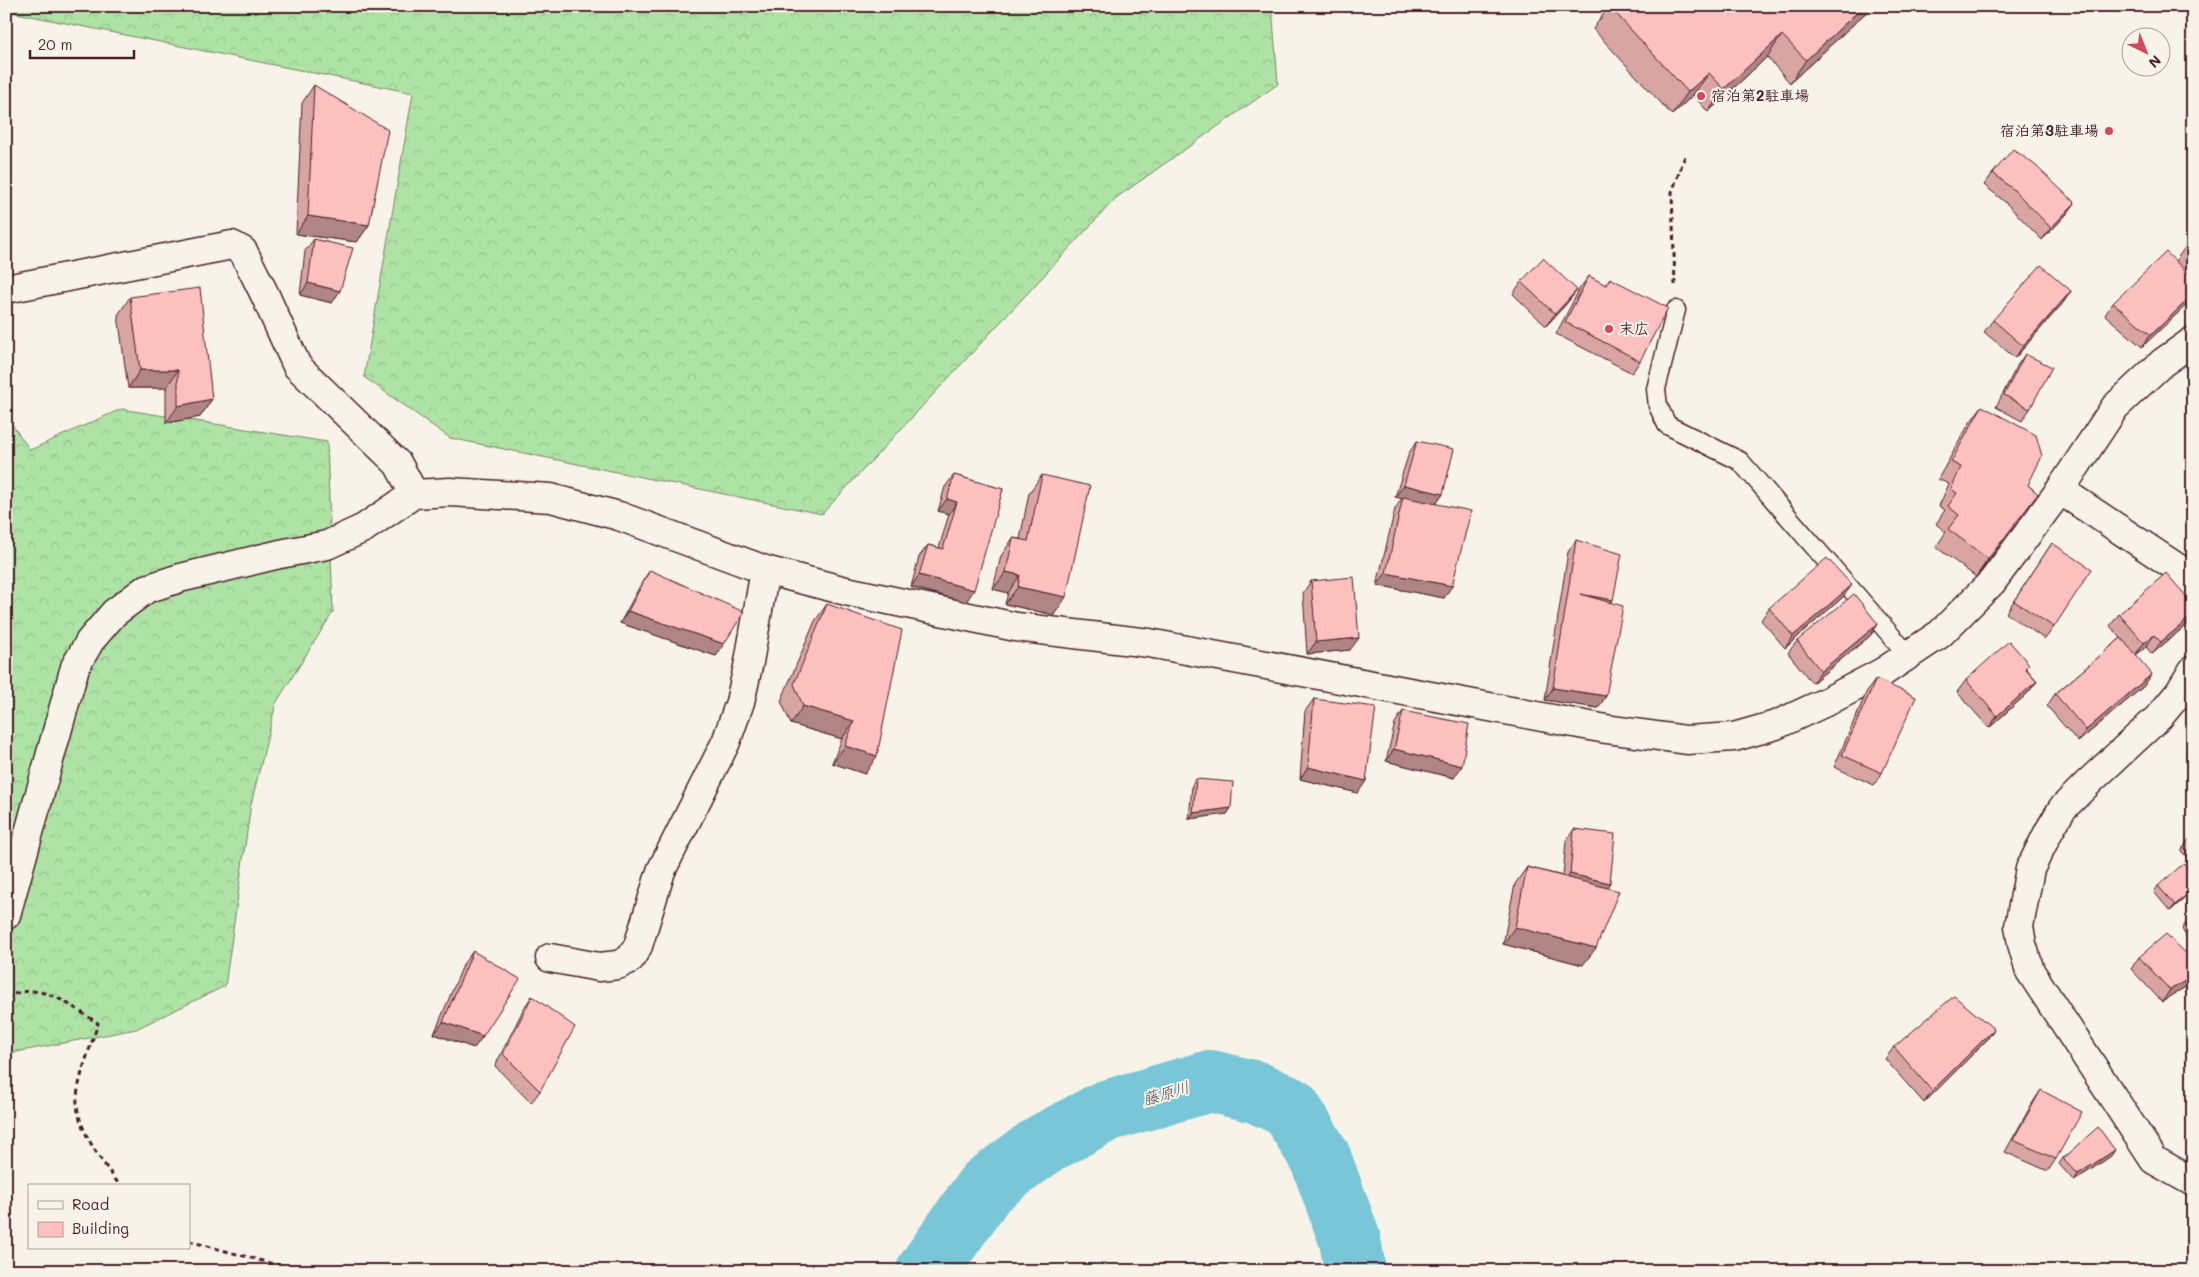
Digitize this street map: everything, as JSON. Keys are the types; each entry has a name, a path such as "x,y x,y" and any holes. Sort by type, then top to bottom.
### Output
{"street":[{"path":"6,289 232,245 243,251 297,366 398,464 414,494"},
{"path":"6,915 76,667 90,641 114,613 146,589 180,578 327,545 364,528 414,494 450,492 551,498 618,516 765,570 846,591 1016,627 1149,643 1606,729 1687,740 1734,738 1776,725 1828,701 1883,672 1940,634 1992,582 2060,490 2115,407 2162,363 2193,341"},
{"path":"2060,490 2178,569 2193,592"},
{"path":"550,958 599,967 618,965 630,959 638,946 660,871 726,742 740,702 765,570"},
{"path":"2193,670 2180,693 2159,717 2062,809 2030,869 2019,926 2030,971 2154,1160 2193,1182"}],"lane":[{"path":"1676,310 1656,389 1658,406 1667,425 1740,461 1908,655"}],"path":[{"path":"1676,310 1672,192 1685,156"},
{"path":"6,998 26,990 52,994 98,1024 81,1076 77,1104 89,1142 119,1184"},
{"path":"190,1241 299,1271"}],"green space":[{"path":"6,6 1272,6 1278,84 1116,198 822,514 450,438 364,377 413,93 6,11"},
{"path":"121,409 327,442 333,612 276,703 251,804 225,986 136,1029 6,1054 6,416 30,450"}],"building":[{"path":"1609,6 1864,6 1806,60 1782,35 1724,89 1709,73 1688,92"},
{"path":"314,85 388,130 369,225 308,216"},
{"path":"2013,149 2035,165 2075,203 2051,228 2014,190 1993,173"},
{"path":"314,239 353,248 340,291 308,283"},
{"path":"2193,239 2193,250 2187,245"},
{"path":"2166,252 2193,278 2193,295 2151,335 2113,303"},
{"path":"1543,258 1577,290 1555,314 1521,282"},
{"path":"2041,265 2071,291 2023,346 1993,320"},
{"path":"1589,276 1606,285 1610,278 1668,308 1640,361 1565,322"},
{"path":"200,288 212,399 178,406 178,370 140,370 130,297"},
{"path":"2025,354 2052,367 2030,409 2004,395"},
{"path":"1982,406 2036,435 2042,456 2028,485 2038,494 1988,559 1948,529 1959,515 1948,506 1957,493 1951,489 1961,467 1951,462"},
{"path":"1417,441 1454,449 1443,494 1404,485"},
{"path":"954,475 1003,489 974,590 919,575 928,545 943,549 957,502 947,499"},
{"path":"1042,475 1090,486 1066,597 1018,587 1020,575 1006,572 1013,538 1028,541"},
{"path":"1403,497 1471,511 1452,586 1386,573"},
{"path":"1576,540 1622,554 1613,600 1580,594 1623,606 1606,696 1553,688"},
{"path":"2052,543 2092,569 2054,627 2014,601"},
{"path":"1827,558 1852,585 1793,636 1769,608"},
{"path":"650,570 744,612 724,644 628,611"},
{"path":"2166,573 2193,604 2193,615 2161,642 2154,635 2144,643 2119,614"},
{"path":"1354,577 1359,638 1316,642 1311,581"},
{"path":"1854,594 1878,624 1821,671 1797,641"},
{"path":"827,604 902,630 877,756 845,746 854,721 803,706 794,684"},
{"path":"2121,638 2152,674 2086,730 2055,694"},
{"path":"2009,641 2029,664 2025,668 2037,681 1997,716 1966,680"},
{"path":"1876,679 1916,697 1882,773 1842,755"},
{"path":"1314,699 1376,707 1366,781 1308,767"},
{"path":"1403,711 1469,724 1462,766 1394,749"},
{"path":"1196,779 1233,782 1231,808 1193,813"},
{"path":"1574,829 1615,834 1610,883 1570,874"},
{"path":"2193,835 2193,843 2189,839"},
{"path":"2184,863 2193,876 2193,889 2175,905 2158,886"},
{"path":"1527,867 1619,891 1596,948 1515,927"},
{"path":"2193,918 2193,935 2186,923"},
{"path":"2166,934 2193,960 2193,976 2170,990 2139,957"},
{"path":"473,951 520,979 483,1036 443,1022"},
{"path":"532,996 575,1027 540,1091 503,1054"},
{"path":"1954,996 1994,1029 1932,1091 1894,1047"},
{"path":"2041,1090 2082,1112 2056,1159 2013,1140"},
{"path":"2098,1127 2115,1150 2078,1174 2063,1158"}],"waterway":[{"name":"藤原川","path":"927,1271 986,1187 1044,1144 1106,1111 1210,1081 1256,1092 1290,1108 1320,1157 1350,1240 1355,1271"}],"place":[{"name":"宿泊第2駐車場","path":"1701,96"},
{"name":"宿泊第3駐車場","path":"2109,131"},
{"name":"末広","path":"1609,329"}]}
